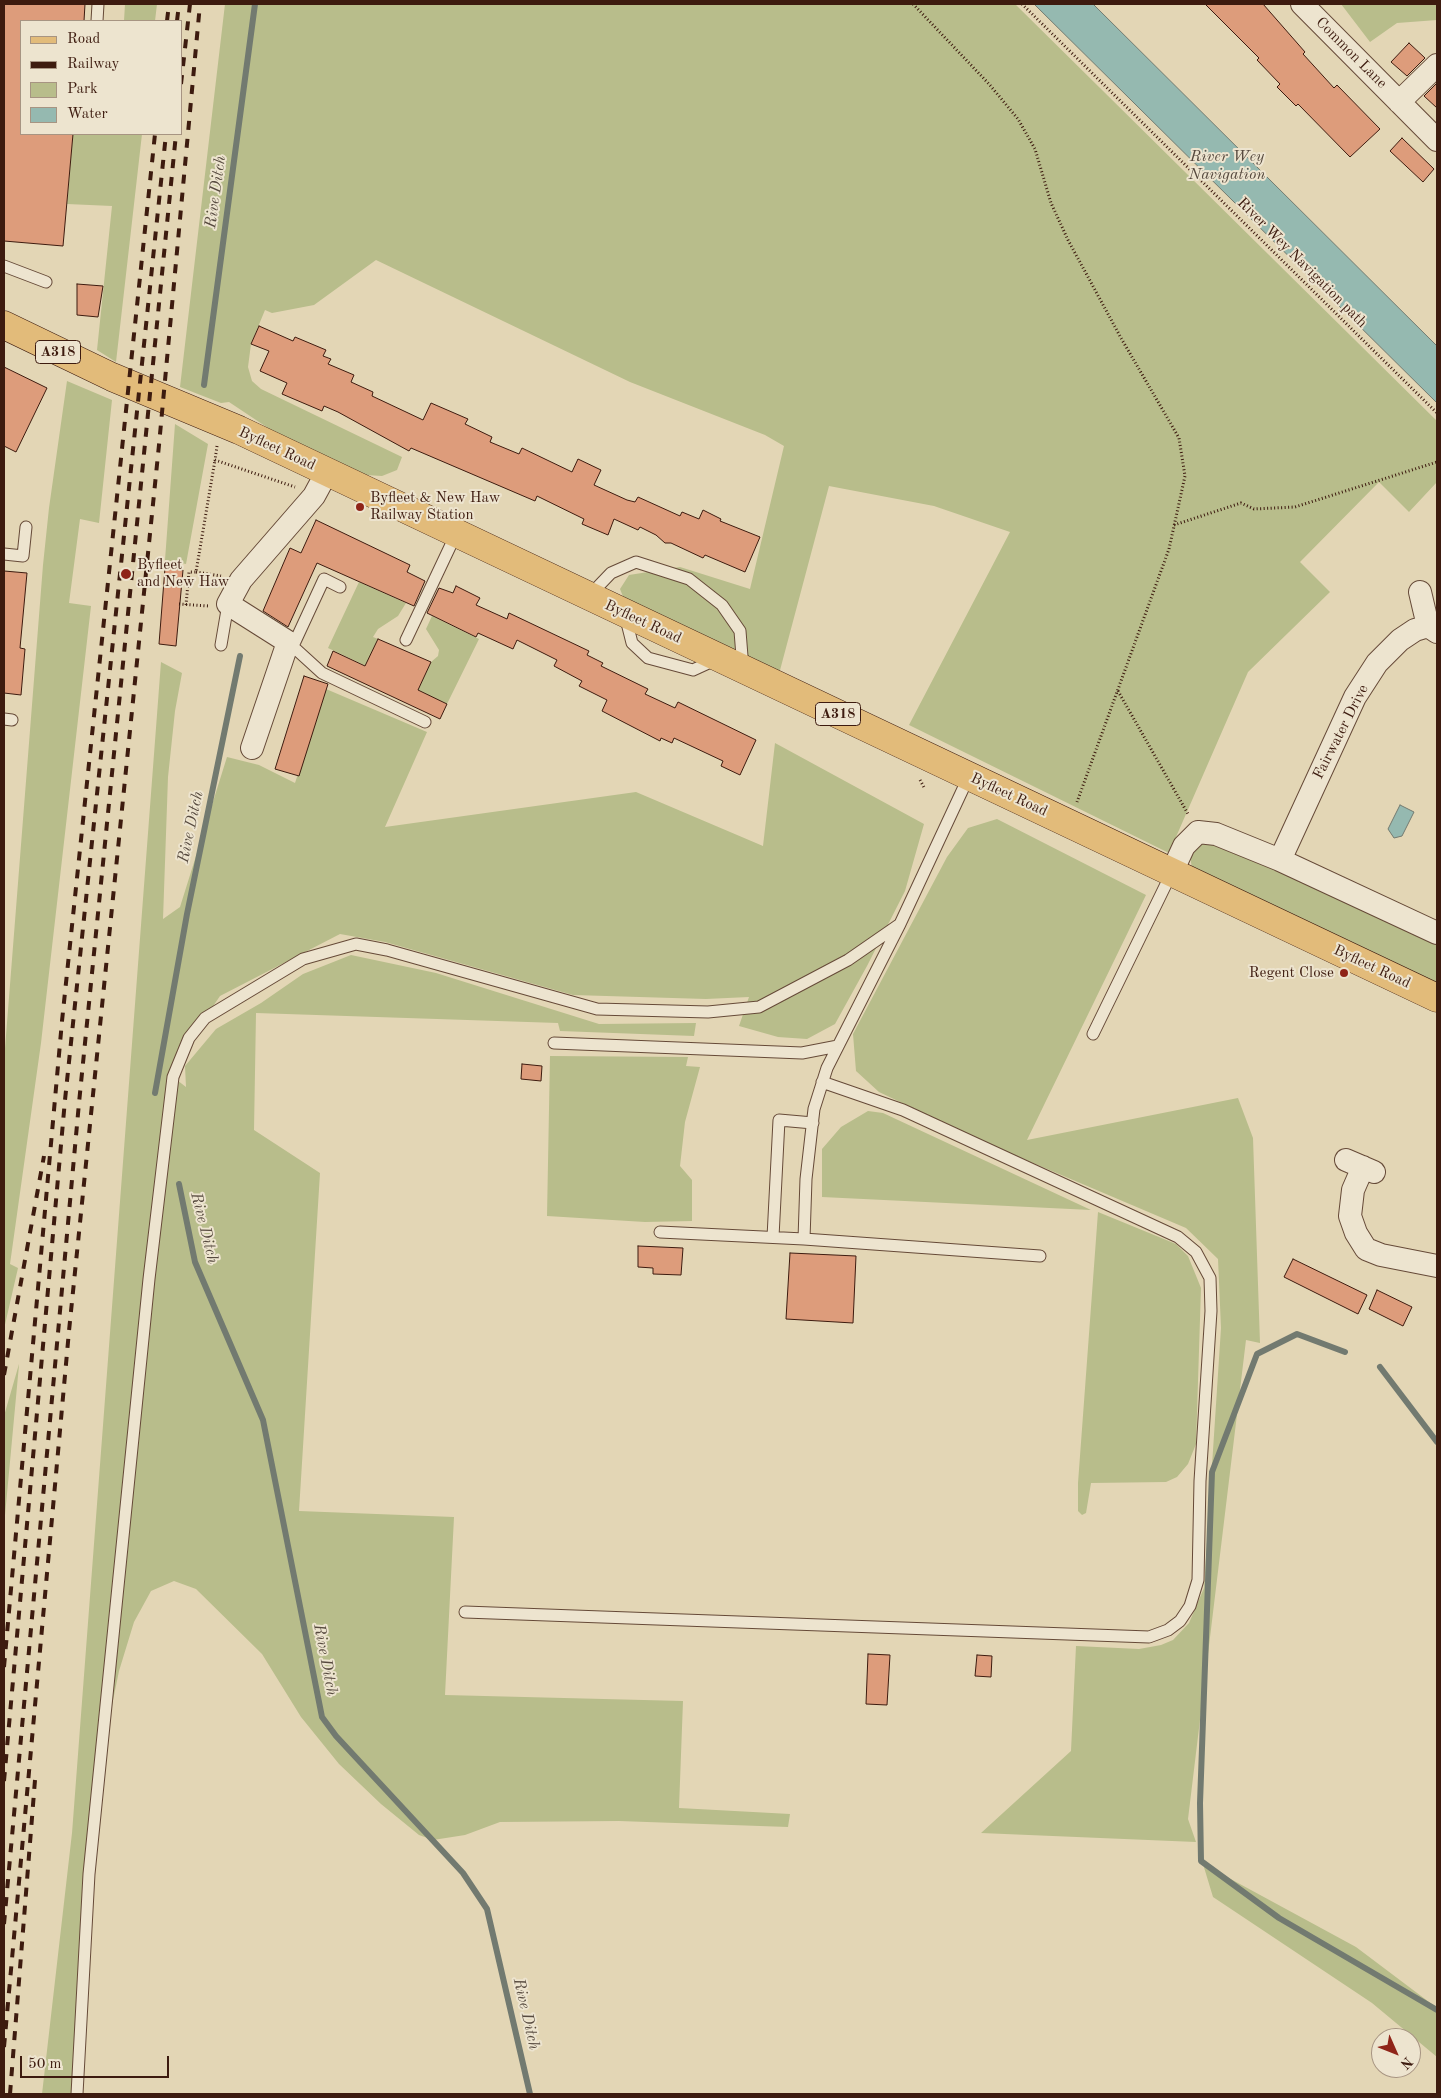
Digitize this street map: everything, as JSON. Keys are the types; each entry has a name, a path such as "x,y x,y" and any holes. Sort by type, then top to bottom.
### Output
{"main road":[{"name":"Byfleet Road","path":"4,325 112,377 239,430 1437,998"}],"street":[{"name":"Common Lane","path":"1302,4 1437,140"},
{"name":"Common Lane","path":"1399,102 1437,65"},
{"path":"252,748 290,644 228,605 241,580 314,496 327,472"},
{"name":"Fairwater Drive","path":"1280,860 1355,697 1377,664 1400,640 1415,630 1433,629 1420,592"},
{"path":"1172,872 1184,846 1198,832 1216,834 1280,860 1437,933"},
{"path":"1361,1166 1353,1190 1350,1216 1356,1233 1366,1249 1381,1255 1437,1266"}],"lane":[{"path":"97,20 98,4"},
{"path":"4,266 46,282"},
{"path":"4,554 23,556 26,527"},
{"path":"406,640 456,534"},
{"path":"589,596 611,573 636,562 689,580 722,605 740,630 731,664"},
{"path":"340,587 324,579 290,644 322,673 426,722"},
{"path":"221,645 228,605"},
{"path":"804,1239 806,1178 814,1109 822,1082 838,1046 900,924 969,776"},
{"path":"1093,1034 1172,872"},
{"path":"77,2094 89,1874 149,1279 173,1077 189,1038 205,1018 303,959 356,944 387,950 597,1009 708,1012 759,1007 848,960 900,924"},
{"path":"554,1043 802,1053 838,1046"},
{"path":"465,1612 1149,1637 1168,1630 1180,1621 1190,1606 1198,1580 1200,1481 1211,1311 1210,1278 1196,1252 1178,1237 903,1110 822,1082"},
{"path":"772,1237 779,1120 813,1123"},
{"path":"660,1232 804,1239 1040,1256"}],"path":[{"path":"913,4 989,84 1018,119 1035,149 1051,203 1068,240 1121,338 1180,438 1185,476 1169,549 1070,824"},
{"name":"River Wey Navigation path","path":"1022,4 1437,413"},
{"name":"Byfleet Road","path":"217,442 215,460 299,488"},
{"path":"186,605 189,572 196,572 215,460"},
{"path":"1174,525 1241,503 1254,510 1295,507 1437,462"},
{"path":"179,604 228,605"},
{"path":"1118,690 1198,832"}],"green space":[{"path":"125,4 157,4 155,20 124,20"},
{"path":"225,4 1015,4 1437,421 1437,482 1409,512 1379,482 1300,562 1330,592 1248,672 1169,853 909,725 1010,532 934,506 829,486 779,674 624,599 620,589 629,575 680,567 750,589 784,446 765,435 630,382 376,260 314,305 272,313 265,310 251,344 248,367 252,381 261,389 402,457 397,470 382,476 366,475 271,430 229,402 221,403 180,387"},
{"path":"1341,4 1437,4 1437,20 1397,23 1370,42"},
{"path":"73,135 142,135 116,362 97,350 112,206 67,204"},
{"path":"67,381 112,400 99,523 80,519 69,603 91,606 41,1043 10,1264 18,1268 4,1329 4,1061 43,565"},
{"path":"175,424 208,444 186,564 165,560"},
{"path":"359,582 406,603 398,616 378,629 373,637 378,639 371,654 424,677 431,662 438,656 439,650 426,629 432,616 479,639 447,704 328,648"},
{"path":"161,662 182,673 175,711 168,777 163,919 180,907 227,757 259,765 295,783 326,689 427,732 385,827 636,792 763,846 775,743 924,824 905,891 867,966 835,1024 807,1039 778,1037 739,1026 749,997 706,999 573,995 385,942 340,934 220,996 205,1018 173,1077 186,1087 185,1066 216,1029 261,1003 303,974 351,955 436,973 599,1024 696,1023 694,1036 560,1031 558,1023 256,1013 254,1130 320,1173 299,1511 454,1517 445,1695 683,1701 679,1808 790,1814 788,1827 619,1821 500,1822 465,1835 433,1840 419,1835 381,1804 339,1764 301,1717 262,1654 196,1589 174,1581 151,1591 134,1622 119,1671 101,1759 77,2094 42,2094 72,1833"},
{"path":"997,819 1146,895 1027,1140 1238,1098 1253,1138 1260,1343 1246,1340 1188,1819 1196,1842 981,1833 1071,1751 1076,1646 1139,1649 1161,1645 1173,1640 1189,1623 1204,1588 1221,1328 1218,1259 1186,1228 993,1146 879,1092 856,1071 853,1034 947,857 968,828"},
{"path":"1198,832 1437,933 1437,998 1194,883 1189,848"},
{"path":"550,1056 688,1057 686,1066 700,1067 685,1122 680,1166 692,1180 692,1221 645,1222 547,1216"},
{"path":"868,1111 883,1113 1091,1210 822,1197 822,1149 841,1127"},
{"path":"1098,1212 1176,1244 1188,1256 1201,1288 1196,1444 1188,1464 1177,1477 1166,1482 1091,1483 1086,1513 1082,1515 1078,1511 1078,1483"},
{"path":"19,1365 4,1526 4,1416"},
{"path":"1203,1864 1356,1947 1437,2008 1437,2057 1421,2044 1421,2028 1402,2028 1372,2003 1213,1897"}],"water":[{"name":"River Wey Navigation","path":"1034,4 1093,4 1437,346 1437,403"},
{"path":"1400,805 1414,812 1402,836 1394,838 1388,829"}],"building":[{"path":"4,4 85,4 84,20 20,20 20,135 73,135 63,246 4,241"},
{"path":"1205,4 1263,4 1305,52 1303,54 1334,88 1337,85 1380,129 1350,157 1298,104 1296,106 1277,87 1280,84 1257,60 1259,58"},
{"path":"1409,43 1425,58 1407,76 1391,62"},
{"path":"1437,83 1437,108 1424,96"},
{"path":"1402,138 1434,169 1423,182 1390,151"},
{"path":"77,284 103,286 98,317 77,315"},
{"path":"259,326 293,341 295,337 326,350 323,356 331,359 328,364 354,375 351,382 373,392 372,396 423,420 431,403 468,419 465,424 492,437 490,442 519,454 522,448 572,472 578,459 601,470 594,485 627,500 635,502 638,497 680,516 682,512 699,519 703,510 721,519 720,521 760,537 745,572 705,555 703,558 671,543 665,543 656,535 640,527 638,530 614,519 608,535 582,524 584,519 537,496 535,501 411,448 409,451 338,412 324,406 322,411 282,394 287,383 260,371 269,351 251,344"},
{"path":"4,367 47,388 16,452 4,446"},
{"path":"316,520 410,565 407,572 425,581 414,606 317,563 288,627 263,611 290,548 301,553"},
{"path":"165,568 183,570 176,646 159,644"},
{"path":"4,571 27,573 20,648 25,649 21,695 4,693"},
{"path":"456,586 480,598 476,605 507,619 509,613 589,651 587,655 603,663 601,666 648,689 645,694 675,708 678,702 756,740 740,775 721,766 723,761 674,738 672,743 661,738 660,741 602,711 607,700 579,686 582,681 554,666 557,660 517,640 513,649 478,633 476,637 427,613 439,588 453,593"},
{"path":"378,639 431,662 418,690 447,704 440,719 327,666 333,651 365,666"},
{"path":"304,676 328,684 299,776 275,769"},
{"path":"522,1064 542,1066 541,1081 521,1079"},
{"path":"638,1246 683,1248 681,1275 653,1274 653,1268 638,1267"},
{"path":"790,1253 856,1256 853,1323 786,1319"},
{"path":"1293,1259 1367,1295 1358,1314 1284,1277"},
{"path":"1377,1290 1412,1307 1403,1326 1369,1309"},
{"path":"868,1654 890,1655 887,1705 866,1704"},
{"path":"977,1655 992,1656 991,1677 975,1676"}],"waterway":[{"name":"Rive Ditch","path":"204,385 255,4"},
{"name":"Rive Ditch","path":"155,1093 187,914 240,656"},
{"name":"Rive Ditch","path":"179,1184 195,1262 263,1420 322,1717 336,1736 463,1873 487,1909 530,2094"},
{"path":"1345,1352 1297,1334 1257,1354 1212,1472 1200,1803 1201,1861 1279,1918 1437,2010"},
{"path":"1380,1367 1437,1442"}],"railway":[{"path":"167,20 169,4"},
{"path":"177,20 179,4"},
{"path":"182,75 190,4"},
{"path":"4,2047 69,1331 159,445 200,4"},
{"path":"4,1667 62,1021 155,135"},
{"path":"4,1781 65,1100 166,135"},
{"path":"4,1924 79,1103 176,135"},
{"path":"4,1375 44,1156"},
{"path":"10,2094 35,1780"}],"place":[{"name":"Byfleet & New Haw Railway Station","path":"360,507"},
{"name":"Byfleet and New Haw","path":"126,574"},
{"name":"Regent Close","path":"1344,973"}]}
